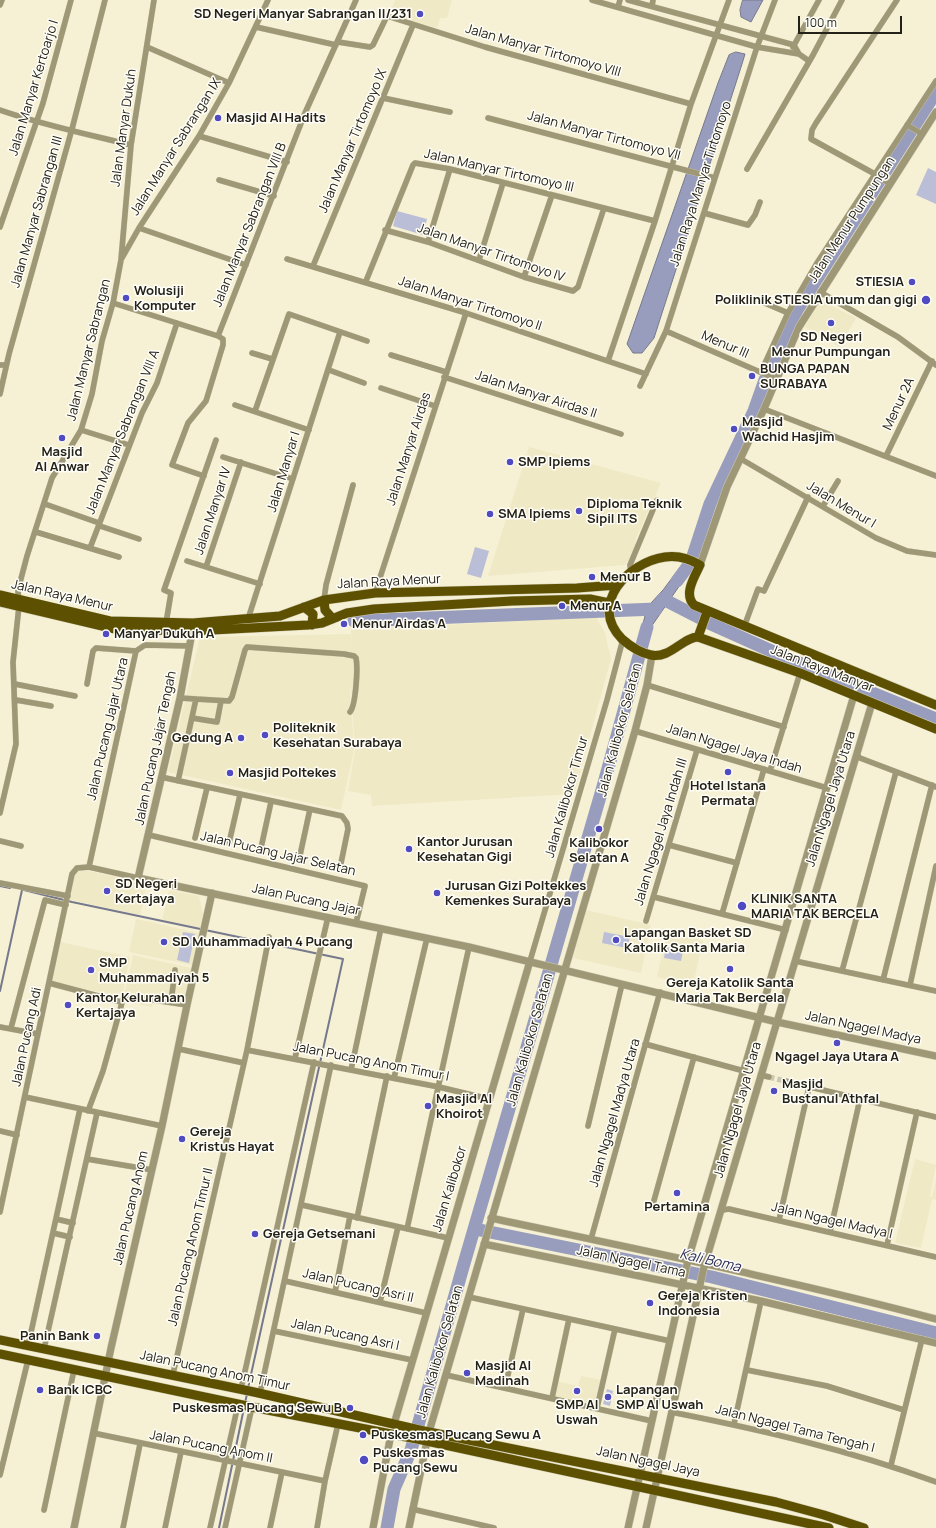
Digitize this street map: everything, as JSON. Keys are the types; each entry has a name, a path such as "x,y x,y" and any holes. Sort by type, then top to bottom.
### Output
{"main road":[{"path":"671,556 684,558 697,563 689,598 694,605 707,612 698,637 688,640 674,650 651,655 634,648 623,639 616,631 609,609 618,585 632,572 660,558 671,556"},
{"name":"Jalan Raya Menur","path":"0,602 18,603 110,621 166,623 193,627 280,616 324,600 375,593 577,588 618,585"},
{"path":"451,591 452,606"},
{"path":"438,592 440,606"},
{"name":"Jalan Raya Menur","path":"0,595 18,603 108,629 312,625 362,610 452,606 512,601 590,599 609,609"},
{"path":"324,600 325,610 332,618"},
{"path":"304,607 312,614 312,625"},
{"name":"Jalan Raya Manyar","path":"707,612 936,705"},
{"name":"Jalan Raya Manyar","path":"698,637 800,673 936,729"},
{"name":"Jalan Pucang Anom Timur","path":"0,1340 108,1360 257,1392 406,1427 426,1436"},
{"name":"Jalan Pucang Anom Timur","path":"0,1354 245,1406 338,1424 403,1436 426,1436"},
{"path":"308,1418 311,1405"},
{"name":"Jalan Ngagel Jaya","path":"426,1436 657,1477 813,1512 864,1528"},
{"name":"Jalan Ngagel Jaya","path":"426,1436 638,1487 829,1528"},
{"path":"809,1523 813,1512"}],"street":[{"path":"0,6 2,0"},
{"name":"Jalan Manyar Kertoarjo I","path":"0,227 36,123 71,0"},
{"name":"Jalan Manyar Sabrangan III","path":"0,394 3,365 72,129 105,0"},
{"name":"Jalan Manyar Dukuh","path":"121,260 131,145 154,0"},
{"name":"Jalan Manyar Sabrangan IX","path":"121,260 139,228 199,136 229,83 268,0"},
{"name":"Jalan Manyar Sabrangan VIII B","path":"218,336 306,113 356,0"},
{"path":"592,0 717,34 757,47 799,54 808,60"},
{"path":"618,7 620,0"},
{"path":"628,0 794,45 799,54"},
{"path":"652,6 653,0"},
{"path":"608,361 655,221 691,104 729,0"},
{"name":"Jalan Raya Manyar Tirtomoyo","path":"640,386 666,332 760,37 775,0"},
{"path":"791,53 819,0"},
{"path":"747,169 842,0"},
{"path":"890,184 876,174 811,139 812,130 816,123 897,0"},
{"name":"Jalan Manyar Tirtomoyo VIII","path":"337,43 370,47 373,46 386,17 389,16 485,47 691,104"},
{"name":"Jalan Manyar Tirtomoyo IX","path":"313,266 413,25"},
{"path":"256,27 337,43"},
{"path":"147,47 229,83"},
{"path":"762,373 788,313 817,263 876,174 910,127 936,81"},
{"path":"384,98 450,112"},
{"path":"0,110 36,123 72,129 131,145"},
{"name":"Jalan Menur Pumpungan","path":"697,563 724,495 764,409 772,377 798,326 936,112"},
{"name":"Jalan Manyar Tirtomoyo VII","path":"488,118 672,165 715,178"},
{"path":"910,127 922,134"},
{"path":"199,136 287,162"},
{"name":"Jalan Manyar Tirtomoyo III","path":"366,281 385,230 414,164 419,163 450,169 655,221"},
{"path":"428,242 450,169"},
{"path":"219,180 274,196"},
{"path":"479,260 503,183"},
{"path":"524,277 552,195"},
{"path":"704,213 748,225 755,215 760,202"},
{"name":"Jalan Manyar Tirtomoyo IV","path":"385,230 428,242 524,277 570,291 576,290 604,208"},
{"path":"139,228 246,265"},
{"name":"Jalan Manyar Tirtomoyo II","path":"287,259 366,281 466,313 646,374"},
{"name":"Jalan Manyar Sabrangan","path":"18,603 27,556 54,474 81,430 92,394 102,341 113,303 121,260"},
{"path":"820,292 898,337 934,363"},
{"path":"760,301 788,313"},
{"path":"113,303 223,338 224,343 207,399 199,412 188,423 172,465 204,476"},
{"name":"Jalan Manyar Airdas","path":"375,593 466,313"},
{"path":"254,411 272,359 290,314 367,341"},
{"name":"Jalan Manyar Sabrangan VIII A","path":"90,548 129,446 146,404 155,387 177,323"},
{"name":"Jalan Manyar I","path":"248,619 340,332"},
{"name":"Menur III","path":"666,332 772,377"},
{"path":"252,353 272,359"},
{"name":"Jalan Manyar Airdas II","path":"391,355 621,434"},
{"name":"Menur 2A","path":"886,456 934,363"},
{"path":"329,370 364,383"},
{"path":"381,388 435,406"},
{"path":"235,405 309,430"},
{"path":"764,409 936,476"},
{"path":"81,430 129,446"},
{"path":"166,623 171,593 164,590 216,440"},
{"path":"223,457 293,479"},
{"name":"Jalan Menur I","path":"741,459 886,542 907,551 936,555"},
{"name":"Jalan Manyar IV","path":"206,567 241,462"},
{"path":"822,506 838,481"},
{"path":"324,600 326,585 353,485"},
{"path":"744,627 758,589 764,591 808,498"},
{"path":"632,572 630,565 657,500"},
{"path":"44,504 139,539"},
{"path":"36,532 119,556"},
{"path":"187,561 260,584"},
{"path":"0,813 16,744 16,700 13,662 18,603"},
{"name":"Jalan Pucang Jajar Tengah","path":"138,878 180,698 193,627"},
{"name":"Jalan Kalibokor Timur","path":"530,961 605,707 623,639"},
{"name":"Jalan Pucang Jajar Utara","path":"89,867 136,652 145,645 190,646"},
{"path":"180,698 229,701 232,697 245,650 248,647 344,654 354,656 357,662 353,705 350,712"},
{"path":"87,684 93,652 96,648 136,652"},
{"name":"Jalan Kalibokor Selatan","path":"409,1528 426,1436 446,1375 485,1242 560,968 635,731 647,685 651,655"},
{"path":"722,914 767,770 784,727 800,673"},
{"path":"15,684 75,696"},
{"path":"647,685 784,727"},
{"name":"Jalan Ngagel Jaya Utara","path":"628,1528 688,1262 854,695"},
{"path":"178,781 196,699"},
{"path":"16,700 51,706"},
{"path":"192,718 217,722 221,701"},
{"name":"Jalan Ngagel Jaya Utara","path":"646,1528 705,1265 872,703"},
{"name":"Jalan Ngagel Jaya Indah","path":"635,731 827,788"},
{"name":"Jalan Ngagel Jaya Indah III","path":"646,921 697,750"},
{"path":"857,755 860,758 934,786 883,980"},
{"path":"842,971 896,772"},
{"path":"161,777 345,817 348,822 348,829 340,868"},
{"path":"196,838 207,788"},
{"path":"229,843 240,795"},
{"path":"261,848 271,802"},
{"path":"299,860 310,809"},
{"name":"Jalan Pucang Jajar Selatan","path":"149,835 365,886 356,923"},
{"path":"0,841 21,846"},
{"path":"669,845 737,863"},
{"path":"910,985 936,866"},
{"name":"Jalan Pucang Jajar","path":"78,868 89,867 381,928 530,961"},
{"name":"Jalan Pucang Adi","path":"0,1212 72,874 78,868"},
{"path":"0,883 67,900"},
{"name":"Jalan Pucang Anom","path":"74,1528 108,1360 162,1126 212,893"},
{"path":"654,897 786,930"},
{"path":"11,1028 45,900 67,900"},
{"path":"295,1058 328,917"},
{"path":"351,1070 381,928"},
{"name":"Jalan Pucang Anom Timur II","path":"174,1374 248,1050 269,937"},
{"path":"394,1078 427,938"},
{"path":"408,1229 469,947"},
{"name":"Jalan Ngagel Madya","path":"530,961 777,1022 936,1056"},
{"name":"Jalan Kalibokor","path":"394,1424 530,961"},
{"path":"795,961 936,991"},
{"path":"171,1002 175,970"},
{"path":"49,983 121,1002"},
{"path":"588,1126 622,984"},
{"name":"Jalan Ngagel Madya Utara","path":"591,1239 660,992"},
{"path":"88,1111 103,1071 121,1002 129,997 187,1005"},
{"path":"0,1027 38,1034"},
{"path":"645,1044 744,1072"},
{"path":"179,1049 244,1063"},
{"name":"Jalan Pucang Anom Timur I","path":"248,1050 387,1076 490,1099"},
{"path":"652,1204 694,1057"},
{"path":"241,1389 315,1062"},
{"path":"257,1392 274,1331 331,1065"},
{"path":"761,1075 769,1077"},
{"path":"357,1218 387,1076"},
{"path":"785,1081 936,1117"},
{"path":"778,1220 809,1087"},
{"path":"25,1097 162,1126"},
{"path":"830,1232 860,1099"},
{"path":"28,1346 80,1109"},
{"path":"887,1245 918,1112"},
{"path":"44,1349 97,1113"},
{"path":"0,1131 17,1134"},
{"path":"87,1158 152,1170"},
{"path":"302,1205 448,1238"},
{"name":"Jalan Ngagel Madya I","path":"722,1210 729,1209 936,1256"},
{"path":"335,1292 350,1216"},
{"path":"56,1219 73,1224"},
{"name":"Jalan Ngagel Tama","path":"490,1220 591,1239 688,1262 857,1298 936,1318"},
{"path":"380,1302 398,1227"},
{"path":"53,1233 70,1237"},
{"name":"Jalan Ngagel Tama","path":"485,1242 700,1285 936,1343"},
{"name":"Jalan Pucang Asri II","path":"285,1281 426,1312"},
{"path":"469,1297 670,1341"},
{"path":"734,1424 761,1301"},
{"path":"505,1388 523,1309"},
{"path":"552,1398 570,1319"},
{"path":"597,1408 615,1329"},
{"name":"Jalan Pucang Asri I","path":"274,1331 412,1360"},
{"path":"891,1465 922,1339"},
{"path":"0,1475 28,1360"},
{"path":"44,1510 74,1370"},
{"path":"747,1370 827,1386 904,1410"},
{"path":"446,1375 652,1421"},
{"path":"210,1528 226,1461 245,1406"},
{"path":"225,1528 238,1463 245,1406"},
{"name":"Jalan Ngagel Tama Tengah I","path":"671,1412 734,1424 816,1443 891,1465 936,1482"},
{"path":"317,1528 325,1481 338,1424"},
{"name":"Jalan Pucang Anom II","path":"93,1433 140,1444 325,1481"},
{"path":"373,1528 391,1434"},
{"path":"123,1528 140,1444"},
{"path":"165,1528 181,1452"},
{"path":"270,1528 282,1472"},
{"path":"412,1509 494,1528"}],"shaded area":[{"name":"SD Negeri Manyar Sabrangan II/231","path":"395,0 452,0 447,18 440,18 437,28 394,16 390,12"},
{"path":"743,0 763,0 751,22 741,17 740,10"},
{"path":"736,52 745,54 654,338 642,353 633,353 627,344 718,83 729,55"},
{"path":"928,168 936,172 936,204 916,195"},
{"path":"397,211 427,219 423,235 393,226"},
{"name":"SD Negeri Menur Pumpungan","path":"820,300 856,318 839,347 805,327"},
{"name":"Diploma Teknik Sipil ITS","path":"529,447 661,483 636,538 635,551 625,565 488,576"},
{"path":"475,547 489,551 481,578 467,574"},
{"path":"683,564 691,569 651,627 646,645 638,643 646,612 651,603"},
{"path":"596,617 605,633 611,659 574,794 372,806 371,795 348,791 355,750 351,693 352,681 350,693 354,750 341,810 168,772 200,637 351,634 352,664 351,627 407,627"},
{"name":"SD Negeri Kertajaya","path":"73,868 147,883 140,915 67,899"},
{"name":"SD Muhammadiyah 4 Pucang","path":"169,890 199,896 203,914 199,929 162,920"},
{"path":"586,910 651,925 641,973 573,958"},
{"name":"SD Muhammadiyah 4 Pucang","path":"136,919 199,933 192,965 129,952"},
{"path":"667,931 703,941 693,985 657,977"},
{"path":"183,932 195,934 189,963 177,960"},
{"name":"Lapangan Basket SD Katolik Santa Maria","path":"604,932 630,937 627,948 602,943"},
{"name":"SMP Muhammadiyah 5","path":"60,942 130,957 122,997 52,982"},
{"path":"666,947 683,951 681,961 664,958"},
{"path":"133,955 191,968 183,1005 154,999 152,1007 123,1001"},
{"path":"915,1159 936,1165 930,1196 932,1197 936,1179 936,1200 932,1199 921,1248 895,1243"},
{"name":"SMP Al Uswah","path":"581,1376 602,1380 597,1406 553,1397 556,1381 578,1386"},
{"name":"Lapangan SMP Al Uswah","path":"607,1389 613,1391 610,1406 603,1404"}],"waterway":[{"path":"677,581 691,562 710,504 754,411 765,380 797,310 936,92"},
{"path":"663,599 700,618"},
{"path":"354,621 656,609"},
{"path":"709,623 787,658 936,719"},
{"path":"387,1528 394,1489 411,1450 604,783 647,627"},
{"path":"0,886 10,888"},
{"path":"0,991 22,890"},
{"path":"24,890 72,902 343,959 248,1388"},
{"name":"Kali Boma","path":"475,1229 712,1277 936,1333"},
{"path":"245,1403 247,1394"},
{"path":"219,1528 244,1408"}],"tunnel":[{"path":"769,1077 785,1081"}],"place":[{"name":"SD Negeri Manyar Sabrangan II/231","path":"420,14"},
{"name":"Masjid Al Hadits","path":"218,118"},
{"name":"STIESIA","path":"912,282"},
{"name":"Wolusiji Komputer","path":"126,298"},
{"name":"Poliklinik STIESIA umum dan gigi","path":"926,300"},
{"name":"SD Negeri Menur Pumpungan","path":"831,323"},
{"name":"BUNGA PAPAN SURABAYA","path":"752,376"},
{"name":"Masjid Wachid Hasjim","path":"734,429"},
{"name":"Masjid Al Anwar","path":"62,438"},
{"name":"SMP Ipiems","path":"510,462"},
{"name":"Diploma Teknik Sipil ITS","path":"579,511"},
{"name":"SMA Ipiems","path":"490,514"},
{"name":"Menur B","path":"592,577"},
{"name":"Menur A","path":"562,606"},
{"name":"Menur Airdas A","path":"344,624"},
{"name":"Manyar Dukuh A","path":"106,634"},
{"name":"Politeknik Kesehatan Surabaya","path":"265,735"},
{"name":"Gedung A","path":"241,738"},
{"name":"Hotel Istana Permata","path":"728,772"},
{"name":"Masjid Poltekes","path":"230,773"},
{"name":"Kalibokor Selatan A","path":"599,829"},
{"name":"Kantor Jurusan Kesehatan Gigi","path":"409,849"},
{"name":"SD Negeri Kertajaya","path":"107,891"},
{"name":"Jurusan Gizi Poltekkes Kemenkes Surabaya","path":"437,893"},
{"name":"KLINIK SANTA MARIA TAK BERCELA","path":"742,906"},
{"name":"Lapangan Basket SD Katolik Santa Maria","path":"616,940"},
{"name":"SD Muhammadiyah 4 Pucang","path":"164,942"},
{"name":"Gereja Katolik Santa Maria Tak Bercela","path":"730,969"},
{"name":"SMP Muhammadiyah 5","path":"91,970"},
{"name":"Kantor Kelurahan Kertajaya","path":"68,1005"},
{"name":"Ngagel Jaya Utara A","path":"837,1043"},
{"name":"Masjid Bustanul Athfal","path":"774,1091"},
{"name":"Masjid Al Khoirot","path":"428,1106"},
{"name":"Gereja Kristus Hayat","path":"182,1139"},
{"name":"Pertamina","path":"677,1193"},
{"name":"Gereja Getsemani","path":"255,1234"},
{"name":"Gereja Kristen Indonesia","path":"650,1303"},
{"name":"Panin Bank","path":"97,1336"},
{"name":"Masjid Al Madinah","path":"467,1373"},
{"name":"Bank ICBC","path":"40,1390"},
{"name":"SMP Al Uswah","path":"577,1391"},
{"name":"Lapangan SMP Al Uswah","path":"608,1397"},
{"name":"Puskesmas Pucang Sewu B","path":"350,1408"},
{"name":"Puskesmas Pucang Sewu A","path":"363,1435"},
{"name":"Puskesmas Pucang Sewu","path":"364,1460"}]}
